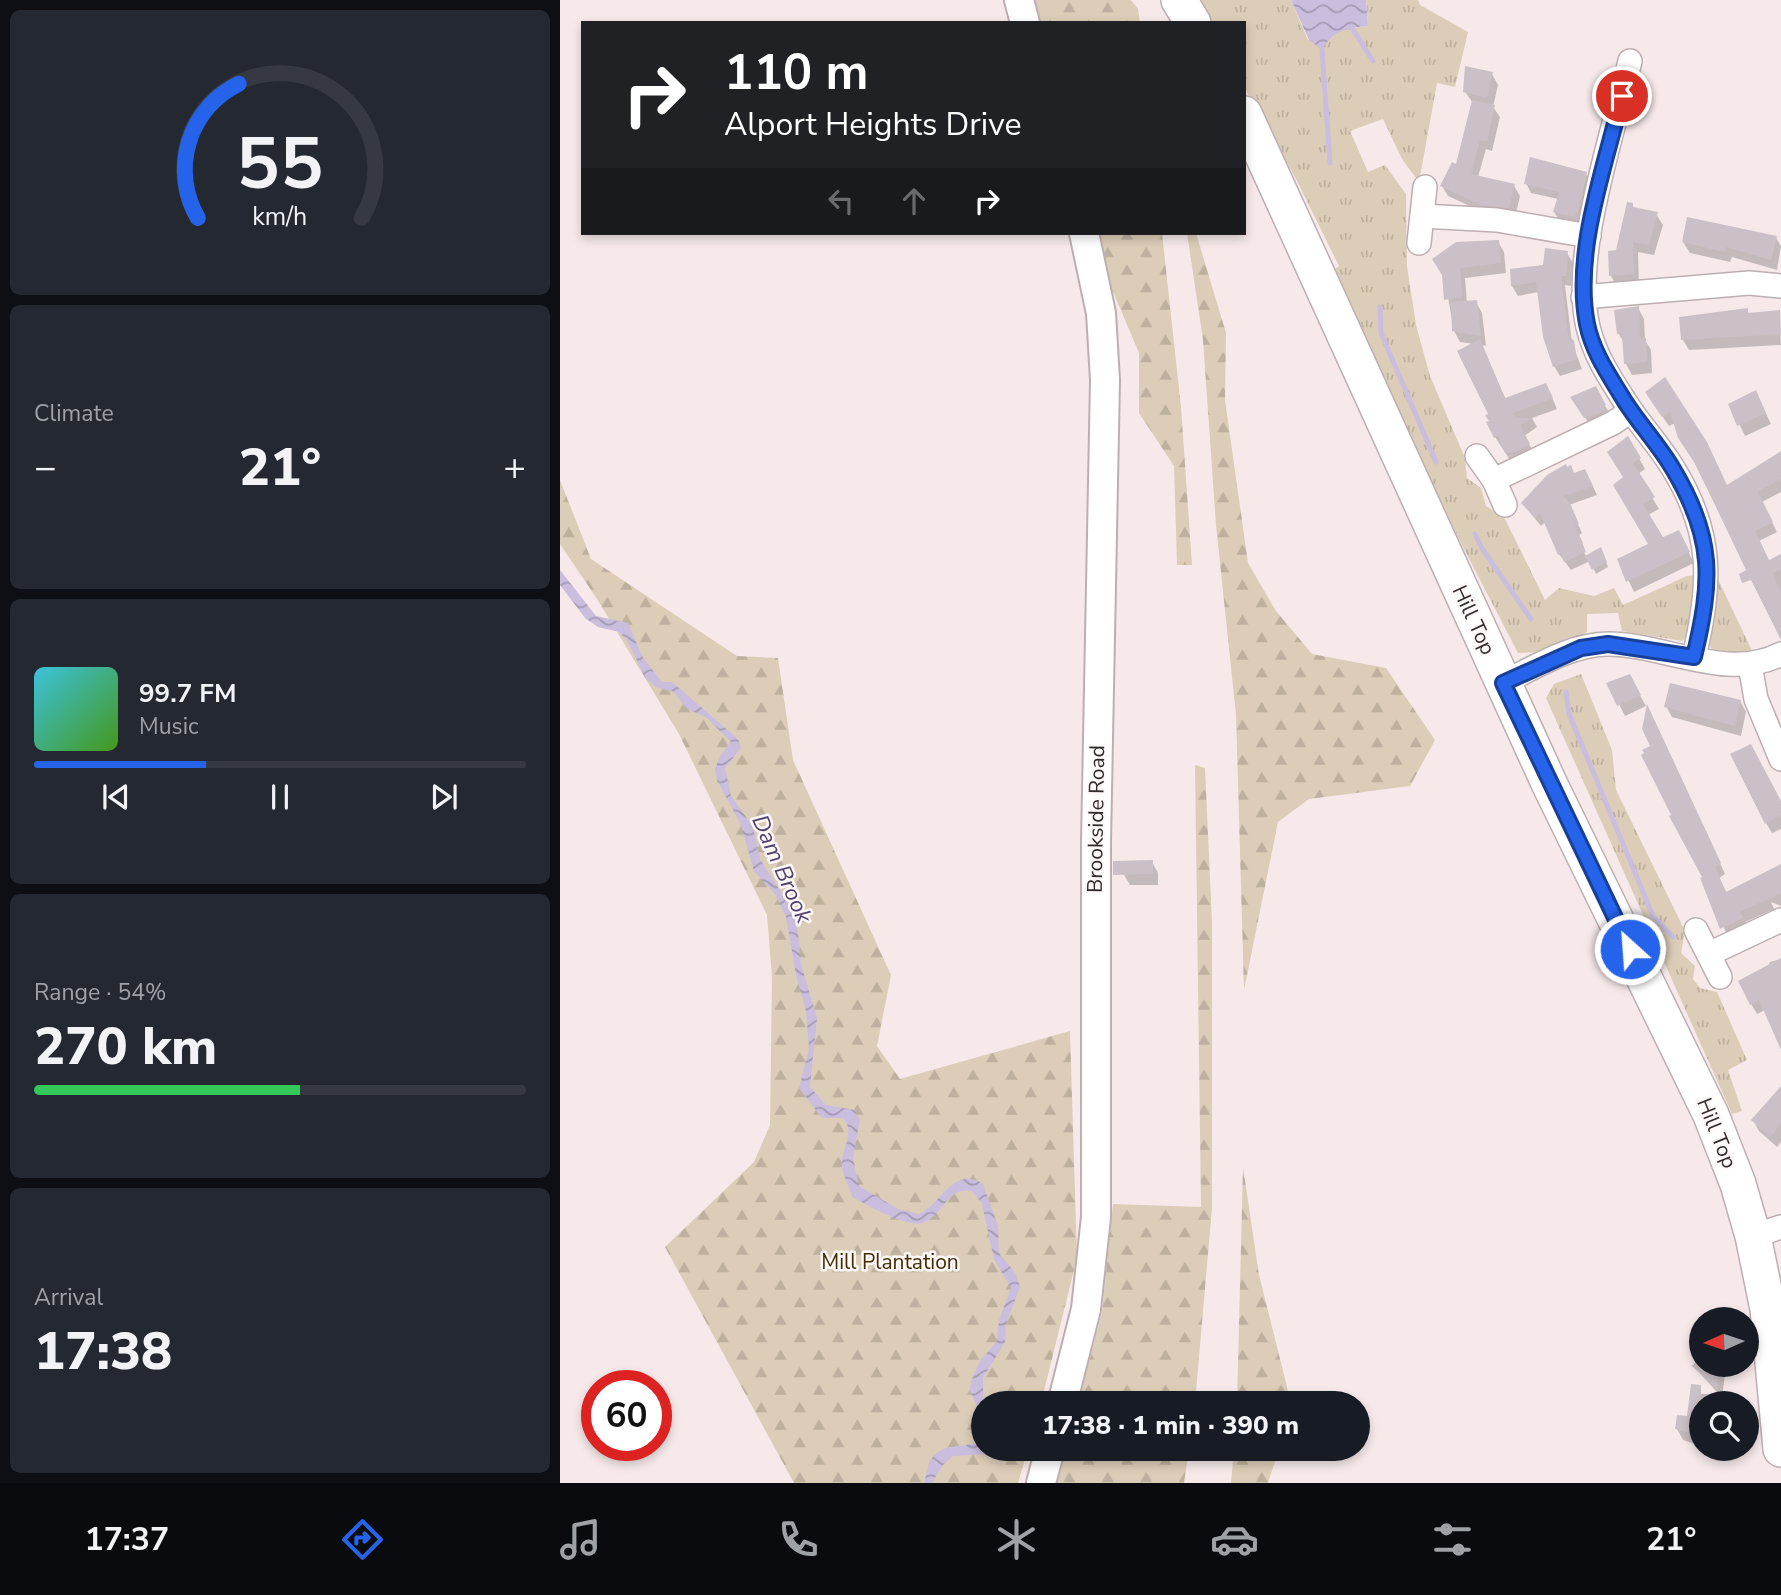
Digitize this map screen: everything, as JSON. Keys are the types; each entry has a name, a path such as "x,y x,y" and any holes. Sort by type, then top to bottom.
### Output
{"main road":[{"path":"1179,0 1192,21"},
{"name":"Hill Top","path":"1246,118 1503,683 1711,1115 1738,1184 1767,1232 1768,1309 1781,1449"}],"street":[{"path":"1019,0 1025,21"},
{"path":"1630,61 1589,236 1582,275 1584,297 1596,355 1631,411 1673,469 1699,521 1708,566 1706,599 1694,657"},
{"path":"1419,243 1424,187"},
{"path":"1422,216 1497,220 1589,236"},
{"name":"Brookside Road","path":"1065,1391 1086,1309 1097,1195 1095,869 1105,380 1101,313 1084,235"},
{"path":"1584,297 1749,283 1781,286"},
{"path":"1494,480 1613,424 1631,411"},
{"path":"1477,456 1494,480 1505,505"},
{"path":"1503,683 1581,648 1608,644 1750,665 1781,654"},
{"path":"1750,665 1756,699 1781,759"},
{"path":"1709,954 1781,920"},
{"path":"1696,930 1720,977"},
{"path":"1041,1483 1047,1461"}],"green space":[{"path":"1034,0 1131,0 1138,9 1140,21 1039,21"},
{"path":"1196,0 1291,0 1308,40 1328,40 1342,29 1368,26 1366,0 1418,0 1420,5 1468,32 1455,87 1437,83 1419,182 1402,159 1383,119 1350,131 1368,172 1385,165 1406,194 1407,266 1416,325 1430,376 1465,458 1467,478 1481,488 1486,506 1504,517 1545,600 1559,588 1594,596 1614,588 1623,605 1687,576 1699,575 1689,635 1682,641 1622,631 1618,613 1587,614 1587,632 1541,652 1518,653 1435,493 1335,269 1339,266 1296,179 1246,91 1246,21 1207,21"},
{"path":"1096,235 1162,235 1181,407 1192,565 1177,565 1174,466 1139,413 1139,353 1106,275"},
{"path":"1187,235 1197,235 1226,333 1225,400 1248,563 1276,611 1312,654 1386,668 1435,740 1410,786 1309,799 1278,822 1244,990 1236,715 1216,525 1203,340"},
{"name":"Mill Plantation","path":"560,480 591,559 737,656 778,658 793,760 891,975 877,1046 900,1079 1070,1031 1077,1258 1044,1391 971,1391 971,1461 1024,1461 1018,1483 794,1483 665,1247 754,1162 770,1125 772,977 767,915 679,734 597,599 560,544"},
{"path":"1717,577 1753,653 1719,656 1711,649 1709,640"},
{"path":"1581,674 1612,750 1616,790 1685,931 1681,953 1695,966 1693,979 1700,988 1717,992 1747,1060 1728,1070 1742,1111 1732,1114 1546,698 1554,684"},
{"path":"1195,765 1205,768 1212,922 1212,1208 1196,1391 1081,1391 1102,1313 1113,1204 1201,1207"},
{"path":"1243,1167 1259,1275 1288,1391 1237,1391"},
{"path":"1063,1461 1187,1461 1184,1483 1057,1483"},
{"path":"1233,1461 1275,1461 1268,1483 1231,1483"}],"water":[{"path":"1291,0 1366,0 1368,26 1341,31 1326,43 1322,50 1309,40"},
{"path":"560,570 596,616 628,623 643,658 662,682 672,682 738,739 741,748 725,768 731,796 753,827 760,859 791,908 797,924 801,964 817,1018 810,1087 826,1105 854,1110 860,1120 853,1158 859,1186 898,1209 919,1214 948,1188 964,1179 973,1179 983,1184 998,1226 999,1253 1016,1274 1020,1287 1006,1324 1005,1342 983,1378 983,1391 971,1391 971,1393 970,1391 971,1381 980,1361 997,1341 999,1320 1011,1288 994,1259 982,1204 972,1191 956,1193 930,1219 916,1224 887,1215 852,1196 842,1168 848,1136 847,1124 843,1118 822,1118 799,1088 809,1049 806,1011 796,975 786,917 775,894 754,871 741,825 717,780 715,769 720,756 731,742 707,718 686,708 674,692 656,687 646,679 627,640 619,632 598,627 585,618 560,585"},
{"path":"971,1444 971,1455 953,1456 942,1466 932,1483 925,1483 933,1458 946,1448"}],"building":[{"path":"1465,66 1493,72 1487,98 1463,92"},
{"path":"1472,100 1495,105 1487,141 1480,140 1471,174 1515,184 1509,208 1481,205 1440,186 1452,162 1456,164"},
{"path":"1530,157 1587,172 1575,217 1553,212 1559,192 1524,184"},
{"path":"1627,202 1633,203 1633,207 1658,212 1649,245 1633,242 1634,274 1609,276 1608,251 1616,250"},
{"path":"1687,217 1777,236 1771,260 1726,247 1725,252 1682,242"},
{"path":"1499,240 1501,263 1460,268 1462,297 1444,300 1442,275 1432,259 1456,242"},
{"path":"1545,248 1568,251 1566,276 1561,276 1568,334 1574,341 1577,359 1553,367 1543,337 1536,282 1511,286 1510,269 1543,265"},
{"path":"1477,300 1481,336 1452,331 1451,302"},
{"path":"1639,306 1640,338 1646,338 1647,362 1624,364 1622,334 1617,334 1614,310"},
{"path":"1748,308 1748,313 1780,310 1781,334 1681,340 1679,317"},
{"path":"1480,339 1505,398 1546,383 1553,398 1513,413 1516,418 1533,418 1520,425 1530,444 1512,453 1505,453 1498,436 1494,438 1486,422 1489,421 1485,415 1488,414 1457,351"},
{"path":"1665,377 1707,442 1727,485 1781,451 1781,479 1758,492 1773,522 1755,531 1769,560 1781,554 1781,570 1772,573 1781,591 1781,640 1751,580 1742,583 1739,574 1746,570 1696,465 1678,438 1670,412 1662,417 1645,392"},
{"path":"1596,386 1606,405 1603,407 1605,411 1584,418 1570,397"},
{"path":"1756,390 1766,413 1737,426 1728,404"},
{"path":"1628,436 1641,458 1633,463 1655,497 1643,504 1663,537 1679,530 1690,552 1626,582 1617,559 1648,544 1613,485 1623,477 1607,452"},
{"path":"1566,464 1567,467 1571,465 1574,473 1585,469 1593,486 1563,496 1570,503 1579,524 1575,525 1586,552 1564,562 1561,554 1558,555 1540,513 1535,518 1521,503 1547,475"},
{"path":"1601,547 1607,562 1592,570 1585,556"},
{"path":"1630,674 1641,695 1617,706 1606,683"},
{"path":"1670,683 1741,700 1735,726 1664,707"},
{"path":"1647,704 1721,863 1715,867 1726,892 1781,864 1781,893 1740,912 1743,918 1720,929 1700,878 1702,877 1669,816 1671,815 1641,755 1644,753 1642,750 1650,746 1642,729"},
{"path":"1751,744 1781,801 1781,815 1765,824 1730,754"},
{"path":"1153,860 1153,874 1113,875 1113,861"},
{"path":"1781,958 1781,1050 1759,1000 1750,1005 1738,981"},
{"path":"1781,1086 1781,1124 1770,1137 1751,1120"},
{"path":"1703,1377 1718,1377 1717,1390"},
{"path":"1691,1384 1701,1385 1701,1391 1690,1391"},
{"path":"1689,1400 1689,1433 1675,1429 1677,1415 1687,1416"}],"waterway":[{"path":"1352,28 1373,61"},
{"path":"1322,50 1330,163"},
{"path":"1380,307 1381,333 1436,462"},
{"path":"1475,534 1481,547 1531,619"},
{"path":"1566,692 1569,714 1653,916 1673,937"}],"route":[{"path":"1622,96 1582,275 1587,325 1596,355 1631,411 1673,469 1699,521 1708,566 1706,599 1694,657 1608,644 1581,648 1503,683 1630,949"}],"water label":[{"name":"Dam Brook","path":"782,869"}]}
